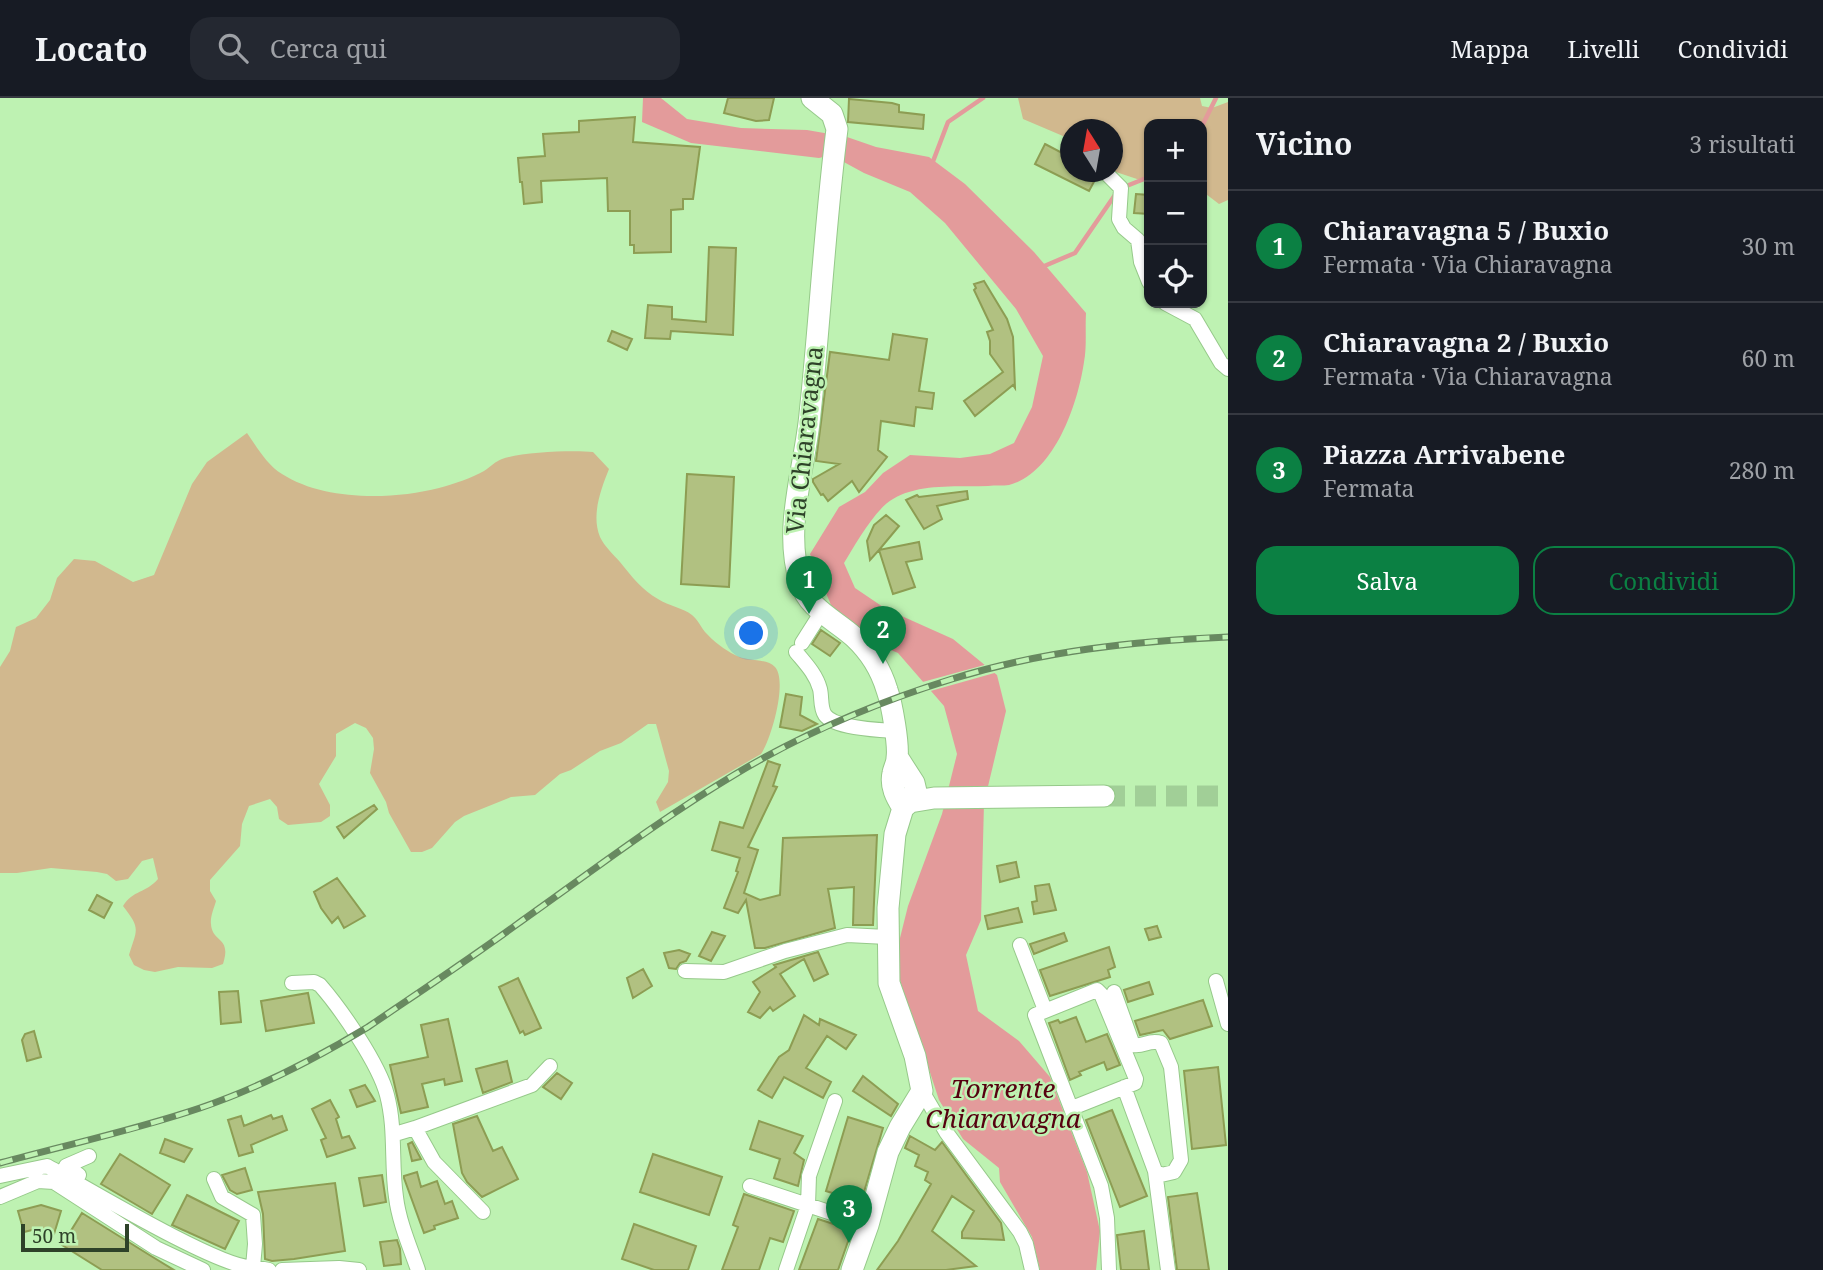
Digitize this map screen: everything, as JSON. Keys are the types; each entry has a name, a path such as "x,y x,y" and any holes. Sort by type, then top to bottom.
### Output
{"street":[{"name":"Via Chiaravagna","path":"812,98 832,114 837,129 810,414 793,530 795,563 804,593 821,613 856,639 877,667 888,691 898,758 914,783 918,802"},
{"path":"1118,182 1121,188 1119,219 1124,228 1138,240 1144,270"},
{"path":"1174,308 1195,319 1221,363 1228,369"},
{"path":"821,613 799,648 821,690 823,713 830,721 894,731"},
{"path":"1032,1270 1026,1244 1020,1232 946,1132 922,1091 915,1056 889,983 888,904 895,834 918,802 997,797 1104,796"},
{"path":"685,971 724,972 785,951 847,935 887,937"},
{"path":"1020,945 1045,1010"},
{"path":"1216,981 1228,1024"},
{"path":"292,983 314,982 328,994 381,1077 395,1135 392,1166 396,1201 418,1270 411,1270"},
{"path":"1072,1108 1135,1083 1136,1079 1099,992 1089,991 1035,1016 1101,1186 1109,1270"},
{"path":"1114,992 1133,1045 1154,1041 1161,1043 1171,1067 1181,1160 1174,1172 1161,1175 1155,1171"},
{"path":"395,1135 532,1085 550,1066"},
{"path":"1124,1087 1155,1171 1168,1270"},
{"path":"852,1270 868,1225 888,1152 922,1091"},
{"path":"786,1270 808,1205 809,1176 835,1101"},
{"path":"415,1128 434,1162 482,1212"},
{"path":"89,1156 66,1166 177,1236 216,1255 269,1270"},
{"path":"0,1176 47,1166 167,1240 212,1261 241,1269 248,1270 253,1267"},
{"path":"214,1180 222,1197 253,1216 253,1267"},
{"path":"0,1197 38,1181 54,1182 156,1248 203,1270"},
{"path":"750,1186 868,1225"},
{"path":"282,1270 359,1270"}],"shaded area":[{"path":"1018,98 1200,98 1202,106 1212,108 1228,102 1228,200 1219,204 1207,195 1207,119 1144,119 1144,181 1123,174 1123,119 1060,119 1060,135 1023,119"},
{"path":"247,433 267,461 282,474 318,489 359,496 401,495 439,488 474,476 510,457 547,452 593,452 609,469 600,494 596,520 600,537 607,547 647,592 692,615 708,635 731,653 767,662 775,667 779,674 777,710 761,754 660,812 656,802 668,782 669,771 656,724 648,724 621,743 600,751 560,774 535,795 511,797 464,816 455,822 432,848 411,852 370,773 373,738 366,728 355,723 336,734 336,756 319,784 330,805 330,816 321,822 288,825 279,819 277,807 270,799 249,806 242,824 240,846 210,880 210,891 216,901 211,924 225,949 223,964 212,968 178,967 155,972 134,965 129,955 136,929 123,906 131,897 158,879 153,858 142,861 128,879 116,881 107,874 97,872 51,868 0,873 0,667 10,651 16,627 36,618 50,600 57,578 74,559 95,561 133,582 154,575 192,484 207,462"}],"water":[{"name":"Torrente Chiaravagna","path":"643,98 661,98 687,119 741,128 807,130 929,157 965,184 1034,252 1086,313 1085,356 1076,397 1062,434 1039,466 1025,478 1009,485 939,487 903,494 879,511 844,563 855,588 886,609 953,639 997,675 1006,711 984,803 981,920 966,955 978,1011 1019,1041 1050,1077 1087,1172 1100,1231 1096,1270 1040,1270 1032,1237 1000,1182 999,1168 963,1139 939,1100 894,962 908,906 942,814 957,754 944,706 898,653 872,642 833,610 810,554 839,507 865,492 883,473 910,455 960,458 990,454 1014,443 1032,407 1043,356 1016,309 945,223 910,192 864,173 831,155 819,158 691,143 642,122"}],"pier":[{"path":"988,664 998,672 927,692 919,683"}],"building":[{"path":"728,98 774,98 769,120 756,121 724,113"},
{"path":"849,99 892,103 899,105 899,112 924,115 923,129 848,122"},
{"path":"635,117 633,142 700,147 693,199 683,199 683,209 671,210 671,252 634,253 634,245 630,245 630,211 608,211 607,178 541,181 542,202 524,204 518,158 545,156 543,134 579,132 579,121"},
{"path":"1045,144 1060,152 1060,176 1035,164"},
{"path":"1071,182 1094,182 1089,191"},
{"path":"1136,194 1144,195 1144,214 1134,213"},
{"path":"709,247 736,248 733,335 671,331 670,339 645,338 648,305 672,307 672,319 706,322"},
{"path":"984,281 1007,319 1013,337 1015,388 1013,385 975,416 964,401 1003,372 990,354 987,332 993,330 974,290 974,284"},
{"path":"612,331 632,339 627,350 608,341"},
{"path":"893,334 927,339 919,391 934,393 932,409 916,407 914,426 881,421 878,450 887,457 859,492 852,481 828,501 821,495 813,479 839,464 816,461 830,352 889,360"},
{"path":"687,474 734,477 729,587 681,584"},
{"path":"967,491 968,499 937,506 942,519 924,529 906,500 917,495 919,497"},
{"path":"886,515 899,526 870,560 867,541 874,525"},
{"path":"919,542 922,559 906,562 915,587 893,594 879,550"},
{"path":"821,630 840,643 830,656 812,644"},
{"path":"786,694 802,697 800,715 817,724 802,731 780,727"},
{"path":"768,761 780,765 773,786 777,787 748,847 758,850 744,893 760,900 780,895 783,838 877,835 873,925 853,925 854,887 828,889 835,928 765,948 755,948 746,900 738,913 724,908 738,872 736,871 740,858 712,850 720,822 743,828"},
{"path":"374,805 377,809 344,838 337,827"},
{"path":"1016,862 1019,877 1000,882 997,866"},
{"path":"337,878 365,916 344,928 338,917 332,923 314,892"},
{"path":"1049,884 1056,910 1034,914 1032,902 1037,901 1035,886"},
{"path":"97,895 112,903 104,918 89,910"},
{"path":"1018,908 1022,922 988,929 985,916"},
{"path":"1157,926 1161,937 1149,940 1145,929"},
{"path":"712,932 725,936 711,961 699,956"},
{"path":"1064,933 1067,941 1034,954 1030,944"},
{"path":"1109,947 1115,967 1108,970 1110,977 1050,996 1040,970"},
{"path":"679,950 690,954 676,969 669,968 664,953"},
{"path":"818,952 828,974 814,981 804,959 780,974 795,996 773,1011 770,1007 760,1018 748,1012 760,992 753,982 776,967 774,965"},
{"path":"643,969 652,986 633,998 627,978"},
{"path":"518,978 541,1028 525,1035 523,1031 520,1033 499,987"},
{"path":"1149,982 1153,994 1128,1002 1124,990"},
{"path":"238,991 241,1022 221,1024 219,992"},
{"path":"308,993 314,1023 266,1031 261,1001"},
{"path":"1203,1000 1212,1026 1170,1039 1163,1030 1140,1035 1135,1021"},
{"path":"804,1015 819,1025 820,1019 856,1035 846,1049 827,1036 806,1068 831,1082 823,1098 784,1077 772,1098 758,1090 779,1057 789,1050"},
{"path":"1076,1017 1086,1042 1107,1034 1120,1065 1107,1070 1104,1062 1079,1072 1081,1075 1070,1080 1049,1023 1058,1020 1060,1023"},
{"path":"448,1019 462,1081 445,1085 444,1079 422,1084 428,1107 401,1113 390,1065 428,1057 421,1025"},
{"path":"34,1031 41,1057 27,1061 22,1040 25,1034"},
{"path":"507,1061 512,1082 483,1093 476,1069"},
{"path":"1218,1067 1226,1145 1192,1149 1184,1071"},
{"path":"557,1073 572,1083 561,1099 543,1087"},
{"path":"863,1076 898,1104 891,1116 853,1091"},
{"path":"365,1085 375,1101 357,1107 350,1090"},
{"path":"330,1100 339,1117 336,1119 342,1138 349,1136 355,1148 327,1157 321,1140 326,1138 312,1109"},
{"path":"1112,1110 1147,1196 1120,1207 1086,1120"},
{"path":"271,1115 273,1119 282,1116 287,1130 251,1145 253,1152 239,1156 228,1120 241,1116 244,1126"},
{"path":"477,1116 493,1151 502,1147 518,1179 482,1197 462,1173 453,1124"},
{"path":"848,1117 883,1128 861,1202 826,1191"},
{"path":"759,1121 803,1136 794,1153 804,1160 798,1186 774,1178 780,1159 750,1149"},
{"path":"910,1136 935,1150 942,1142 1001,1223 1004,1240 962,1238 962,1232 974,1211 952,1196 932,1231 976,1266 946,1270 877,1270 898,1241 931,1184 925,1180 928,1172 915,1166 919,1155 905,1148"},
{"path":"165,1139 192,1149 184,1162 160,1153"},
{"path":"412,1142 421,1159 412,1161 408,1144"},
{"path":"120,1154 170,1185 152,1214 101,1184"},
{"path":"653,1154 722,1177 709,1215 640,1192"},
{"path":"245,1168 252,1190 237,1194 230,1190 222,1175"},
{"path":"417,1172 421,1187 437,1181 445,1204 452,1201 458,1218 434,1226 435,1229 424,1233 404,1178"},
{"path":"382,1175 386,1202 364,1206 359,1178"},
{"path":"335,1183 345,1251 294,1259 265,1259 263,1214 258,1192"},
{"path":"1197,1193 1209,1270 1177,1270 1168,1197"},
{"path":"744,1194 794,1211 783,1242 770,1238 759,1270 722,1270 738,1227 733,1225"},
{"path":"187,1195 239,1221 225,1249 172,1225"},
{"path":"41,1205 61,1211 54,1234 36,1229 24,1232 18,1211"},
{"path":"82,1213 174,1270 102,1270 62,1245"},
{"path":"818,1219 852,1230 838,1270 799,1270"},
{"path":"634,1224 696,1246 688,1270 654,1270 622,1259"},
{"path":"1144,1231 1149,1270 1121,1270 1117,1235"},
{"path":"397,1240 401,1264 384,1266 380,1242"}],"waterway":[{"path":"932,164 948,122 983,98"},
{"path":"1206,119 1216,98"},
{"path":"1124,187 1144,179"},
{"path":"1042,267 1075,253 1117,192"}],"tunnel":[{"path":"1104,796 1228,796"}],"railway":[{"path":"0,1163 200,1108 265,1082 307,1061 368,1027 706,792 786,746 868,709 952,679 1054,654 1158,641 1228,637"}],"place":[{"name":"Chiaravagna 5 / Buxio","path":"809,614"},
{"name":"Chiaravagna 2 / Buxio","path":"883,664"},
{"name":"Piazza Arrivabene","path":"849,1243"}]}
